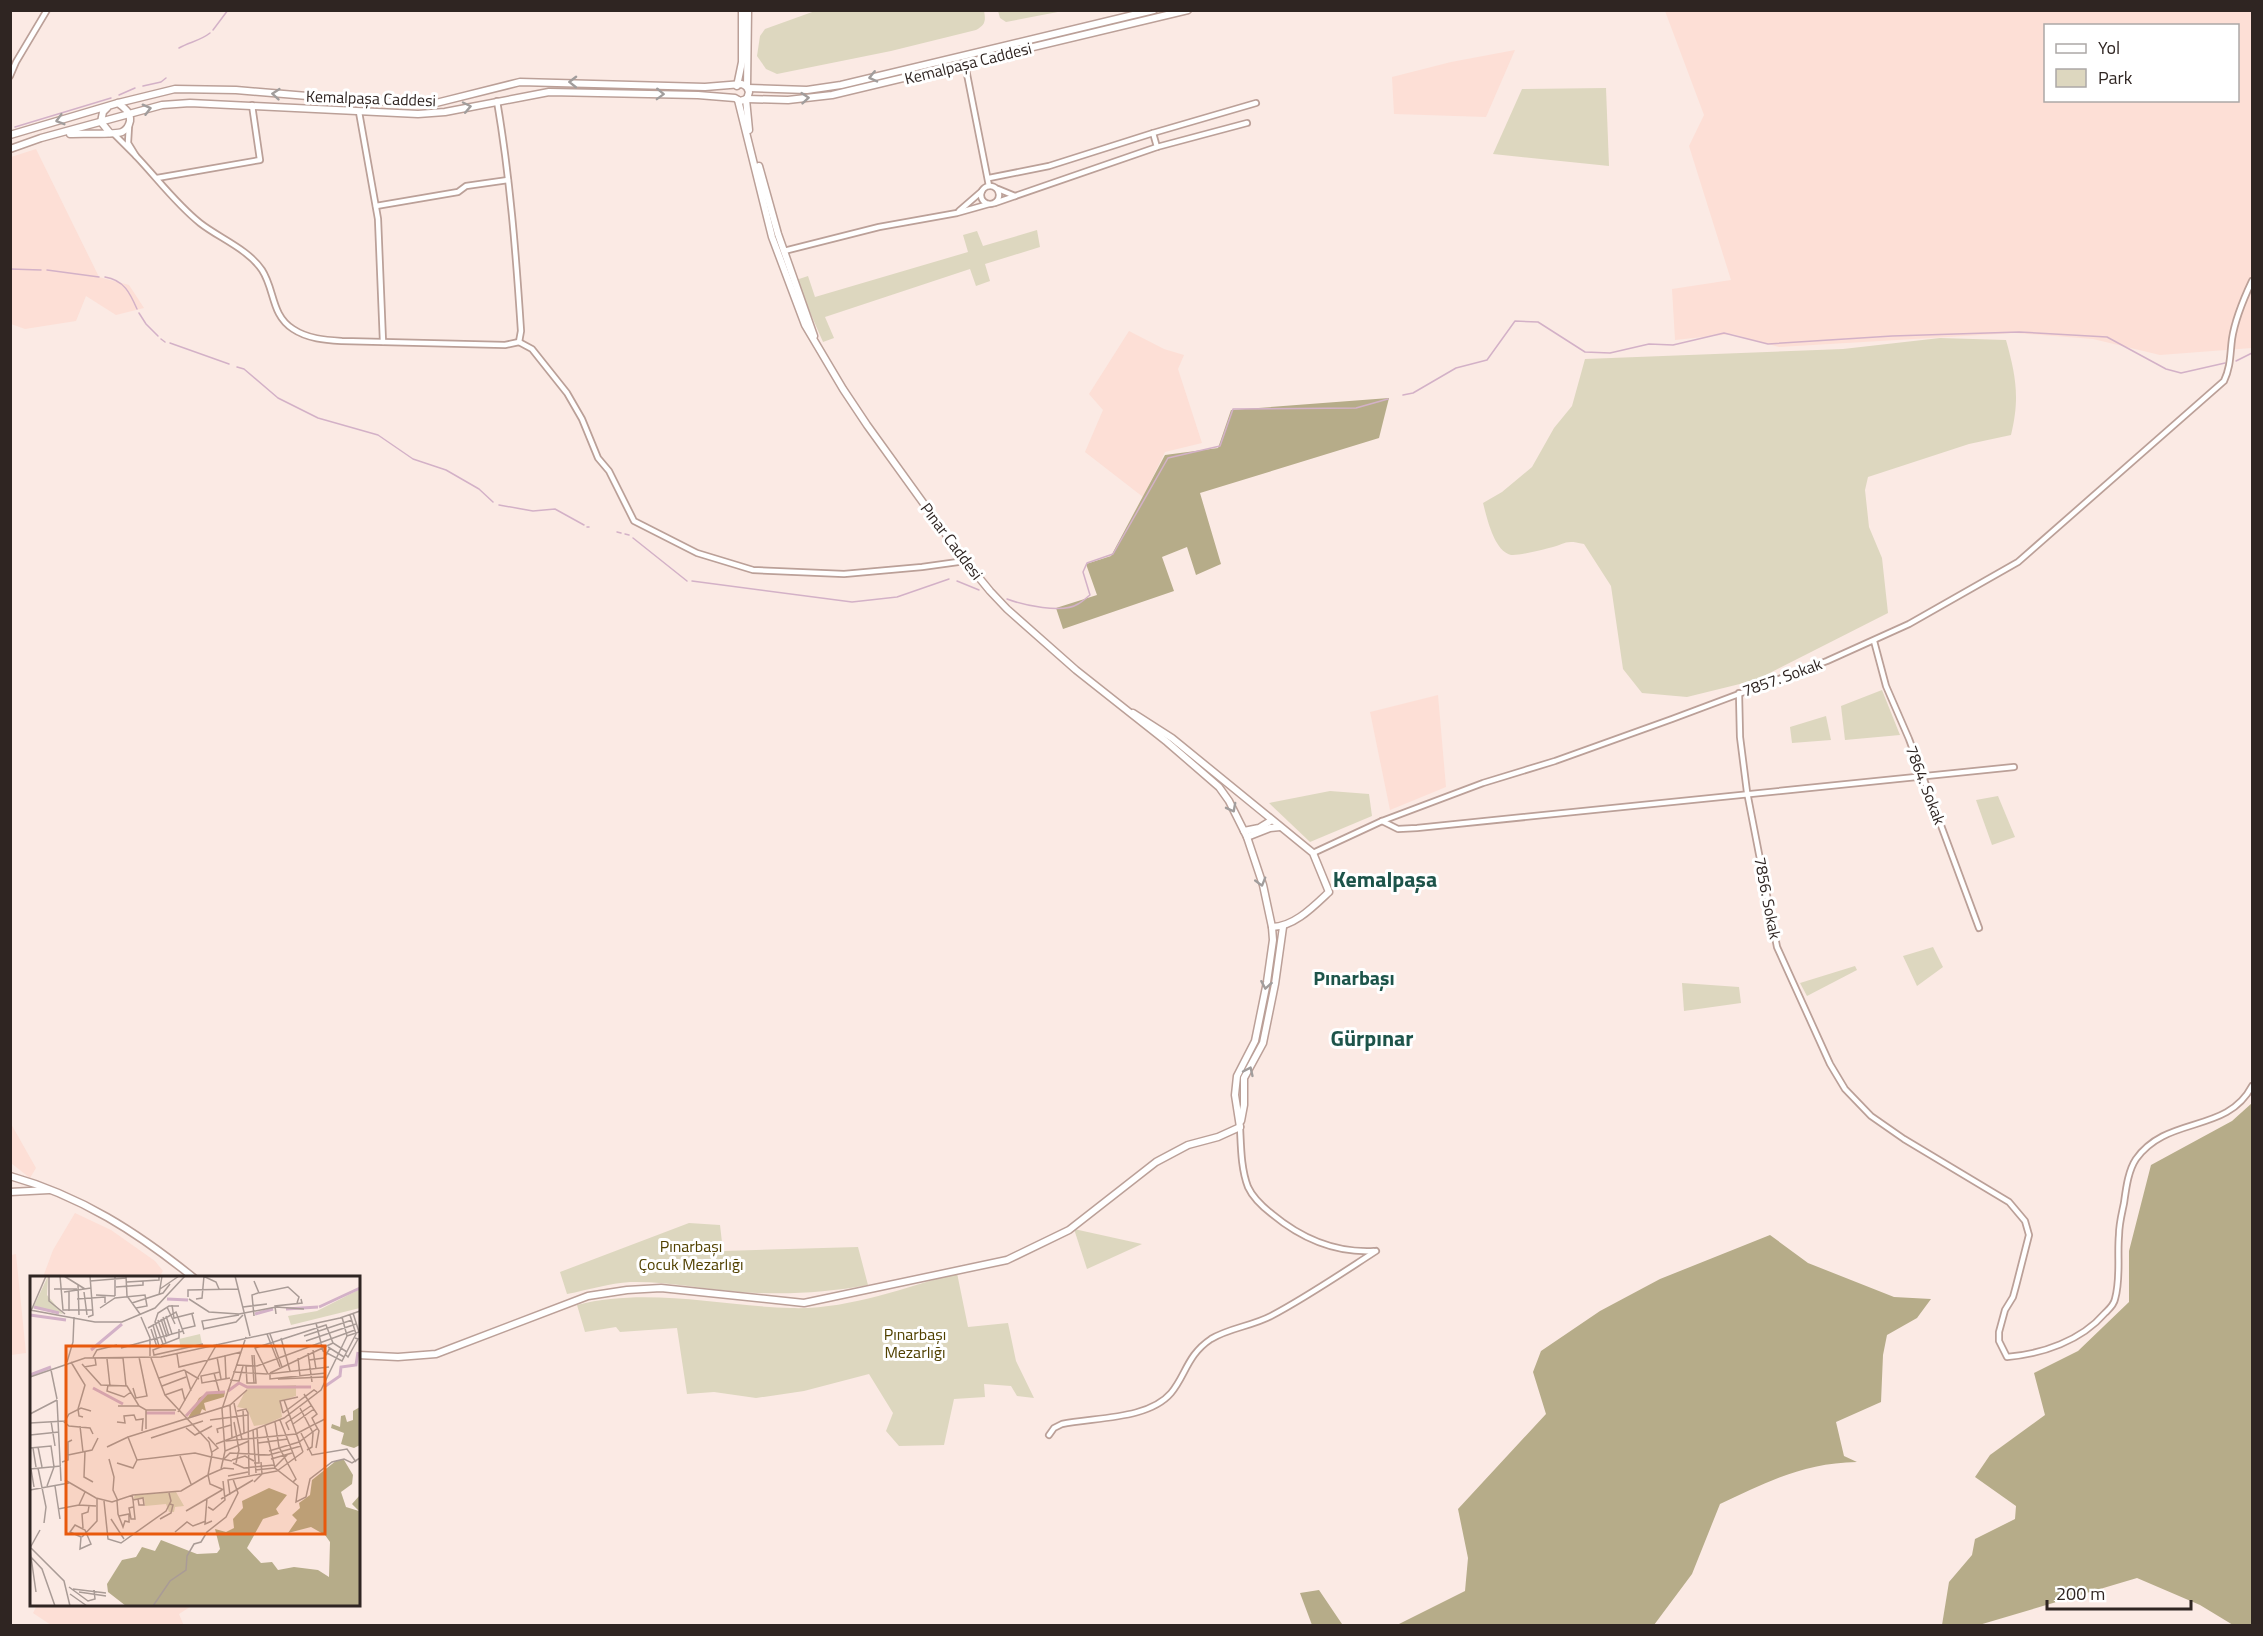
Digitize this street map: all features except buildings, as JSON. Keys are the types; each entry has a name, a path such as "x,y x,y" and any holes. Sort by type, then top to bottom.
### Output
{"main road":[{"path":"736,99 733,92 742,62 742,10"},
{"name":"Kemalpaşa Caddesi","path":"10,135 118,103 175,89 236,90 367,101 436,103 520,82 705,87 742,84 747,87 807,90 841,85 1154,10"},
{"name":"Kemalpaşa Caddesi","path":"10,149 162,105 190,103 418,114 445,112 549,92 577,91 788,100 832,95 1188,10"},
{"path":"746,99 749,93 747,87 748,14"},
{"name":"Pınar Caddesi","path":"736,99 772,237 805,325 819,351 867,425 963,558 1007,609 1117,704 1222,785 1252,802 1313,853 1329,892 1311,909 1283,927"},
{"name":"Pınar Caddesi","path":"746,99 749,130 784,251 819,351"},
{"path":"57,134 124,132 130,123 129,114 118,103"},
{"path":"110,106 103,112 101,122 112,133"},
{"path":"1222,785 1245,834 1263,885 1273,940 1255,1041 1237,1076 1235,1095 1239,1127"},
{"path":"1245,834 1272,820"},
{"path":"1245,834 1281,827"},
{"path":"1239,1127 1244,1105 1244,1078 1263,1043 1275,984 1283,927 1272,927"},
{"path":"360,1355 398,1357 436,1354 588,1296 617,1291 661,1288 804,1304 1007,1260 1069,1230 1156,1162 1188,1145 1218,1137 1239,1127"},
{"path":"10,1176 94,1208 160,1250 192,1276"},
{"path":"10,1192 51,1190"}],"street":[{"path":"10,76 47,10"},
{"path":"965,64 989,186"},
{"path":"496,101 508,180 519,298 521,331 519,342"},
{"path":"989,178 1049,166 1256,103"},
{"path":"157,178 260,160 252,105"},
{"path":"360,112 376,206 383,342"},
{"path":"130,123 128,143 136,156"},
{"path":"784,251 879,227 957,213 1016,196 1157,147 1247,123"},
{"path":"112,133 198,222 254,261 263,271 278,313 292,329 322,340 505,345 519,342 532,349 567,393 582,419 598,458 609,471 634,521 697,553 753,570 835,574 922,567 958,562 963,558"},
{"path":"1153,133 1157,147"},
{"path":"376,206 458,192 466,186 508,180"},
{"path":"989,186 1016,196"},
{"path":"957,213 989,186"},
{"path":"992,203 999,195 997,189"},
{"path":"982,191 983,200 992,203"},
{"name":"7857. Sokak","path":"1313,853 1382,821 1483,783 1555,761 1663,723 1874,641 1909,624 2018,562 2224,381 2230,368 2232,337 2244,298 2253,281"},
{"name":"7864. Sokak","path":"1874,641 1886,686 1909,739 1920,775 1937,813 1979,928"},
{"name":"7856. Sokak","path":"1739,693 1740,738 1747,792 1777,947 1830,1064 1845,1089 1871,1116 1904,1140 2009,1202 2025,1221 2029,1235 2013,1297 2005,1310 1999,1332 1999,1341 2007,1357 2024,1355 2079,1336 2101,1318 2115,1302 2118,1281 2118,1233 2126,1189 2134,1162 2147,1145 2165,1133 2224,1115 2246,1097 2253,1086"},
{"path":"1382,821 1398,829 1417,828 2014,766"},
{"path":"1049,1435 1054,1428 1062,1424 1126,1414 1165,1400 1173,1391 1194,1354 1212,1339 1270,1317 1376,1251 1359,1252 1332,1248 1308,1239 1286,1226 1259,1203 1248,1188 1239,1127"}],"shaded area":[{"path":"1665,11 2252,11 2252,348 2160,355 2093,339 2015,333 1779,347 1732,334 1675,340 1672,289 1731,280 1689,146 1704,115"},
{"path":"1515,50 1486,117 1394,114 1392,77 1451,62"},
{"path":"36,149 99,277 129,285 144,308 116,315 86,296 76,321 25,329 11,324 11,157"},
{"path":"1129,331 1164,349 1184,355 1178,369 1202,443 1165,452 1143,497 1085,452 1103,410 1089,394"},
{"path":"1389,398 1379,438 1200,493 1221,564 1196,575 1187,547 1162,557 1174,591 1063,629 1056,608 1097,595 1086,564 1111,556 1165,455 1218,448 1231,410"},
{"path":"1438,695 1446,787 1390,810 1370,712"},
{"path":"2252,1103 2252,1625 2233,1625 2200,1605 2137,1578 1979,1625 1942,1625 1949,1582 1972,1555 1975,1539 2015,1519 2016,1506 1975,1477 1990,1455 2045,1415 2034,1373 2078,1351 2129,1302 2129,1251 2151,1165 2232,1121"},
{"path":"10,1122 36,1168 30,1178 11,1163"},
{"path":"75,1213 111,1230 155,1261 163,1271 160,1276 43,1276 53,1250"},
{"path":"1770,1235 1808,1263 1894,1297 1931,1299 1917,1318 1887,1335 1883,1355 1881,1402 1836,1422 1844,1456 1857,1462 1802,1470 1770,1481 1720,1504 1692,1574 1654,1625 1397,1625 1465,1591 1468,1558 1458,1509 1546,1414 1533,1372 1541,1351 1600,1311 1660,1279"},
{"path":"16,1254 26,1353 11,1355 11,1255"},
{"path":"1319,1590 1342,1624 1368,1625 1312,1625 1300,1593"},
{"path":"36,1606 191,1606 179,1614 184,1626 51,1625 33,1613"}],"green space":[{"path":"998,10 1063,11 1006,22 1000,18"},
{"path":"815,11 984,11 984,22 976,30 891,51 777,74 766,69 757,56 760,36 765,29"},
{"path":"1606,88 1609,166 1493,154 1522,89"},
{"path":"1037,230 1040,247 985,264 990,281 976,286 970,269 825,317 834,338 823,342 796,280 808,276 815,297 968,252 963,235 977,231 983,246"},
{"path":"1940,338 2006,340 2016,387 2011,435 1969,444 1868,477 1865,490 1869,527 1882,558 1888,613 1756,680 1687,697 1642,693 1623,669 1611,586 1584,544 1569,542 1511,555 1500,547 1492,533 1483,503 1502,492 1532,467 1554,428 1572,406 1585,359 1843,349"},
{"path":"1882,690 1900,735 1845,740 1841,706"},
{"path":"1826,716 1831,740 1792,743 1790,727"},
{"path":"1330,791 1369,794 1372,816 1310,842 1269,803"},
{"path":"1998,796 2015,837 1992,845 1976,800"},
{"path":"1933,947 1943,967 1917,986 1903,956"},
{"path":"1855,966 1857,970 1807,996 1800,983"},
{"path":"1682,983 1739,987 1741,1003 1684,1011"},
{"name":"Pınarbaşı Çocuk Mezarlığı","path":"689,1223 720,1225 723,1251 858,1247 868,1285 820,1292 772,1293 630,1282 567,1294 560,1272"},
{"path":"1074,1229 1142,1244 1087,1269"},
{"name":"Pınarbaşı Mezarlığı","path":"957,1273 968,1327 1008,1323 1016,1361 1034,1398 1017,1396 1011,1386 984,1384 985,1397 954,1399 944,1445 899,1446 886,1431 893,1413 869,1374 804,1391 756,1398 714,1392 687,1394 677,1328 620,1332 616,1327 585,1332 577,1305 604,1300 657,1298 764,1307 812,1308 875,1297"}],"waterway":[{"path":"213,30 228,10"},
{"path":"179,48 210,33"},
{"path":"143,86 161,82 166,78"},
{"path":"119,95 135,88"},
{"path":"15,127 111,98"},
{"path":"10,269 41,270"},
{"path":"47,270 99,277"},
{"path":"105,277 122,284 137,309"},
{"path":"139,313 158,336"},
{"path":"1403,395 1413,393 1456,368 1487,360 1515,321 1538,322 1585,352 1610,353 1649,344 1673,345 1724,333 1768,344 1892,336 2019,332 2107,337 2166,369 2181,373 2225,363"},
{"path":"161,339 165,342"},
{"path":"170,343 229,364"},
{"path":"2236,361 2252,353"},
{"path":"237,367 244,369 278,398 318,418 378,435 413,459 446,470 479,489 493,502"},
{"path":"1007,599 1032,606 1062,608 1078,604 1090,595 1083,572 1087,563 1113,554 1168,458 1220,446 1233,409 1356,408 1388,399"},
{"path":"499,505 533,511 555,509 584,525"},
{"path":"617,532 621,533"},
{"path":"625,534 629,535"},
{"path":"633,538 687,581"},
{"path":"692,581 852,602 897,597 949,579"},
{"path":"957,581 979,590"}],"district":[{"name":"Kemalpaşa","path":"1385,879"},
{"name":"Pınarbaşı","path":"1354,977"},
{"name":"Gürpınar","path":"1372,1038"}]}
